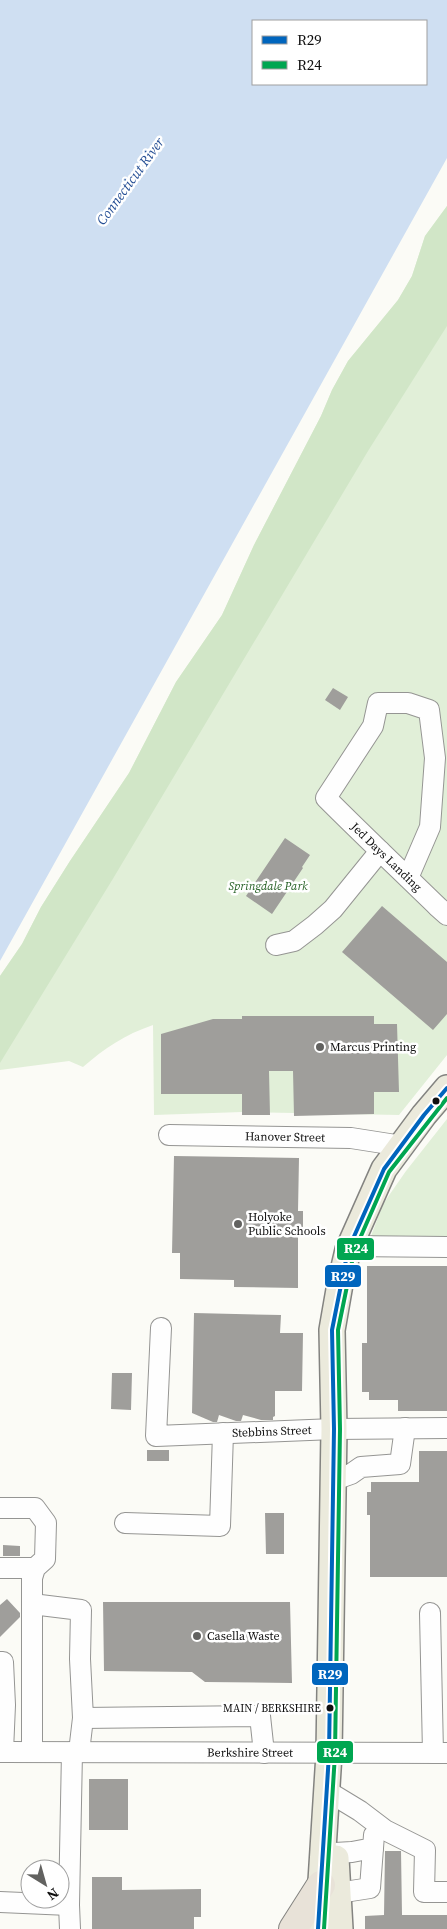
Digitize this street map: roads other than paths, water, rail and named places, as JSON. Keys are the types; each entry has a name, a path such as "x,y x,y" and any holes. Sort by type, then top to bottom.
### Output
{"highway":[{"path":"293,1929 329,1889"}],"main road":[{"path":"340,1929 329,1889 329,1754 334,1480 332,1330 349,1246 384,1169 447,1088"},
{"path":"318,1929 329,1889 335,1853 329,1754"}],"street":[{"name":"Jed Days Landing","path":"439,800 429,710 408,703 378,703 373,726 326,798 380,852 447,914"},
{"path":"408,878 430,827 439,800"},
{"path":"276,946 294,942 315,925 332,909 380,852"},
{"name":"Hanover Street","path":"169,1135 351,1138 402,1146"},
{"path":"349,1246 447,1247"},
{"name":"Stebbins Street","path":"162,1328 156,1436 334,1429 447,1428"},
{"path":"334,1480 351,1474 361,1467 400,1464 405,1428"},
{"path":"125,1523 220,1526 223,1433"},
{"path":"0,1508 35,1508 46,1523 45,1559 36,1568 32,1578 32,1752"},
{"path":"0,1568 36,1568"},
{"path":"32,1604 81,1610 80,1659 83,1718 68,1752 69,1859"},
{"path":"430,1613 440,1753"},
{"path":"0,1662 3,1662 5,1677 1,1751"},
{"path":"83,1718 260,1716 264,1753"},
{"name":"Berkshire Street","path":"1,1751 329,1754 440,1753"},
{"path":"332,1794 360,1811 385,1830 426,1850 424,1892 447,1892"},
{"path":"329,1889 370,1888 375,1823"},
{"path":"335,1853 373,1848"},
{"path":"0,1902 20,1903"},
{"path":"69,1909 70,1929"}],"water":[{"name":"Connecticut River","path":"0,0 447,0 447,158 0,961"}],"place":[{"name":"Marcus Printing","path":"320,1047"},
{"name":"Holyoke Public Schools","path":"238,1224"},
{"name":"Casella Waste","path":"197,1636"},
{"name":"MAIN / BERKSHIRE","path":"330,1708"}],"park label":[{"name":"Springdale Park","path":"268,886"}]}
